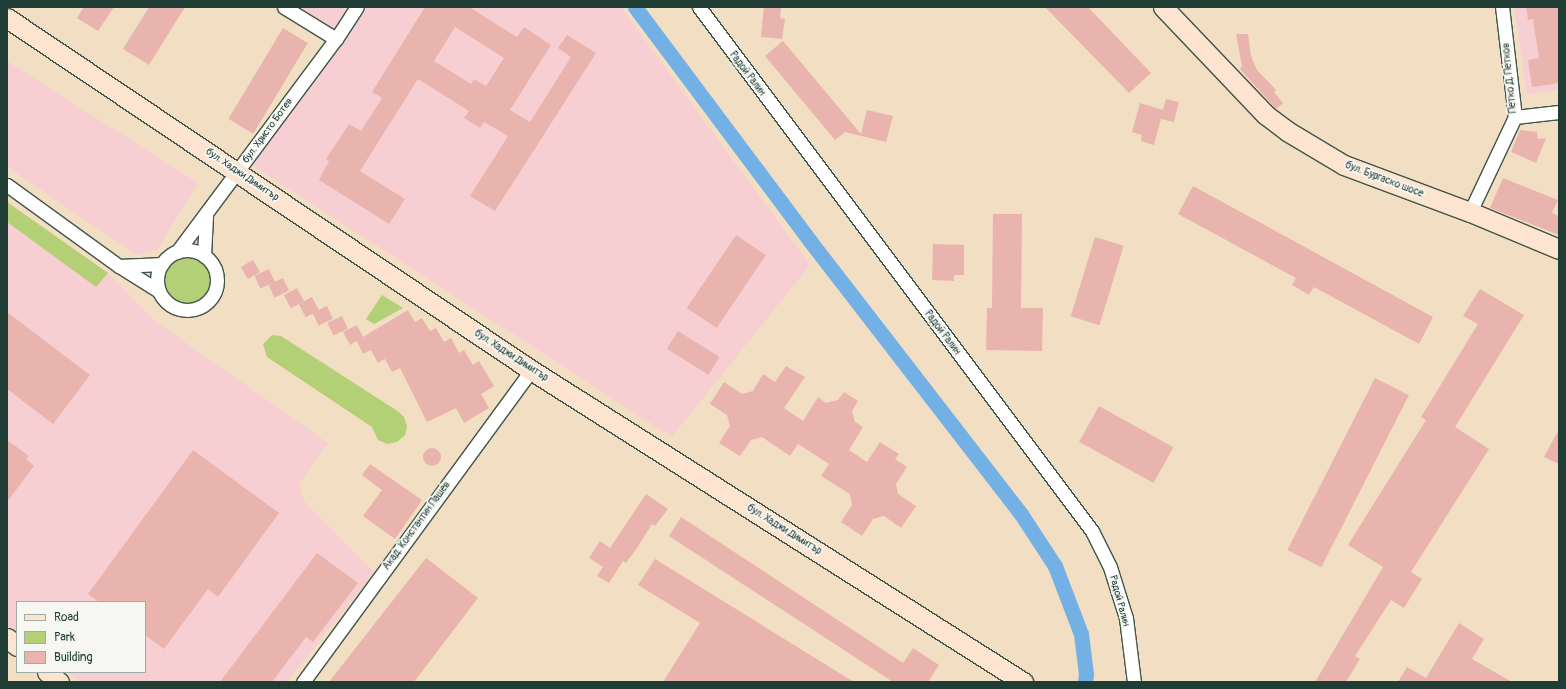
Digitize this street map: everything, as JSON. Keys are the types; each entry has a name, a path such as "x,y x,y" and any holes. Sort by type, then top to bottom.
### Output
{"street":[{"path":"284,7 336,39"},
{"path":"298,7 304,19"},
{"name":"бул. Христо Ботев","path":"177,252 206,216 336,39 357,7"},
{"name":"Радой Ралин","path":"699,7 1092,531 1110,566 1126,618 1134,682"},
{"name":"бул. Бургаско шосе","path":"1163,7 1266,115 1287,131 1344,165 1470,212 1559,249"},
{"name":"Петко Д. Петков","path":"1470,212 1516,117 1502,7"},
{"name":"бул. Хаджи Димитър","path":"7,18 531,370 1023,682"},
{"path":"1516,117 1559,112"},
{"path":"7,185 119,266 159,291"},
{"path":"204,256 206,216"},
{"path":"191,251 204,256 213,266 216,278 215,291 207,302 194,309 179,309 165,301 159,291 158,277 162,264 177,252 191,251"},
{"path":"119,266 162,264"},
{"name":"Акад. Константин Пашев","path":"303,682 531,370"},
{"path":"7,638 16,645"},
{"path":"49,673 59,682"}],"shaded area":[{"path":"284,7 621,7 810,265 672,437 246,161 336,39"},
{"path":"1514,7 1559,7 1559,90 1527,94"},
{"path":"7,61 198,183 157,250 137,255 7,167"},
{"path":"7,202 108,273 155,321 328,443 299,484 304,501 374,572 287,682 79,682 67,673 146,673 146,601 16,601 16,631 7,624 7,420 26,434 7,418"}],"green space":[{"path":"7,202 108,273 96,287 7,222"},
{"path":"182,255 192,255 205,262 212,275 212,285 205,298 192,305 182,305 173,301 166,294 162,285 162,275 166,266 173,259"},
{"path":"382,295 403,308 374,324 366,319"},
{"path":"272,335 281,336 399,412 404,417 407,426 405,435 397,442 387,444 378,440 372,427 267,357 263,344"}],"building":[{"path":"84,7 114,7 98,31 77,18"},
{"path":"149,7 185,7 149,65 123,49"},
{"path":"425,7 469,7 517,37 524,27 551,45 510,110 530,122 571,57 558,48 567,35 596,53 495,211 470,196 508,136 484,122 480,128 464,118 469,111 418,79 360,171 405,199 389,224 319,180 329,161 326,159 349,124 361,131 382,98 372,92","holes":["455,27 504,58 486,86 474,79 471,84 434,61"]},
{"path":"764,7 781,7 780,18 785,19 782,39 761,37"},
{"path":"1045,7 1088,7 1151,73 1129,93"},
{"path":"1526,7 1559,7 1559,83 1532,87 1528,60 1539,58 1533,19 1528,20"},
{"path":"283,28 308,43 253,134 228,119"},
{"path":"1236,34 1248,34 1251,56 1257,70 1276,90 1274,92 1283,103 1276,109 1240,69 1242,66"},
{"path":"783,41 861,134 867,110 893,116 886,142 845,132 835,140 765,56"},
{"path":"1166,99 1179,102 1174,122 1161,119 1154,145 1141,141 1142,135 1132,132 1140,103 1163,110"},
{"path":"1520,130 1537,132 1538,139 1546,138 1536,163 1511,152"},
{"path":"1503,178 1558,200 1552,213 1559,216 1559,235 1490,208"},
{"path":"1193,186 1433,317 1419,344 1314,287 1309,295 1292,285 1296,278 1178,214"},
{"path":"993,214 1022,214 1021,308 1043,308 1042,351 986,350 987,308 992,308"},
{"path":"736,235 766,255 717,328 687,308"},
{"path":"1095,237 1124,246 1099,325 1071,316"},
{"path":"933,244 964,245 964,275 954,275 954,281 932,280"},
{"path":"253,260 260,272 248,279 241,267"},
{"path":"269,269 275,282 260,288 254,276"},
{"path":"283,278 289,291 274,297 268,285"},
{"path":"297,288 304,301 291,308 284,295"},
{"path":"1480,289 1524,315 1455,427 1489,449 1411,572 1422,579 1404,608 1391,600 1355,656 1360,659 1346,682 1315,682 1383,567 1348,545 1426,420 1421,417 1478,324 1463,316"},
{"path":"312,297 319,310 306,317 299,304"},
{"path":"327,306 333,319 318,325 312,313"},
{"path":"408,310 415,322 422,318 430,331 436,328 444,342 451,338 459,353 464,350 473,365 479,361 494,386 481,394 489,408 464,423 456,408 427,422 400,368 392,372 385,359 378,363 371,350 363,354 357,341 350,345 343,332 357,325 363,337"},
{"path":"7,312 90,375 53,424 7,389"},
{"path":"342,316 348,329 333,335 327,323"},
{"path":"678,331 720,357 708,375 667,349"},
{"path":"786,366 805,377 784,408 803,421 818,397 826,403 838,400 844,392 858,401 852,411 855,422 863,427 849,450 867,462 880,442 899,454 895,459 907,467 896,484 898,494 916,506 901,528 884,516 873,519 862,536 841,522 852,505 850,494 821,476 829,464 798,444 790,456 762,437 751,440 740,456 719,443 730,426 727,415 710,404 724,382 742,394 753,391 763,374 775,382"},
{"path":"1375,378 1409,395 1321,567 1287,550"},
{"path":"1099,406 1173,447 1153,483 1079,442"},
{"path":"1559,429 1559,464 1544,457"},
{"path":"7,440 29,456 26,459 34,466 7,502"},
{"path":"432,448 438,451 441,457 438,463 432,466 426,463 423,457 426,451"},
{"path":"193,450 279,513 218,597 208,589 164,649 146,636 146,601 98,601 88,594"},
{"path":"370,464 422,500 395,539 363,516 382,490 362,475"},
{"path":"646,494 668,509 655,526 652,524 637,548 626,563 623,561 609,583 597,576 603,567 589,558 600,541 610,548"},
{"path":"681,517 903,663 913,648 939,665 928,682 893,682 669,536"},
{"path":"317,553 358,583 313,642 306,637 272,682 220,682"},
{"path":"426,558 478,598 414,682 329,682"},
{"path":"655,559 854,682 663,682 700,623 638,585"},
{"path":"1459,623 1484,639 1472,659 1512,682 1398,682 1407,667 1426,678"}],"waterway":[{"path":"635,7 810,241 1021,514 1055,566 1081,634 1086,674 1085,682"}]}
